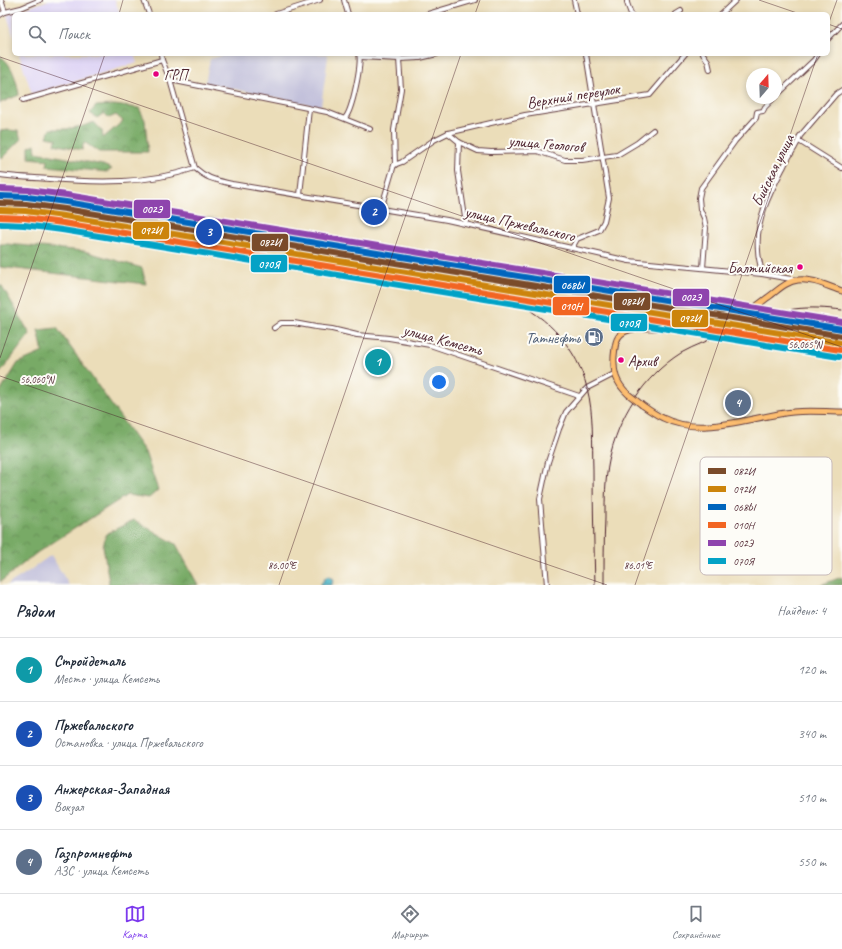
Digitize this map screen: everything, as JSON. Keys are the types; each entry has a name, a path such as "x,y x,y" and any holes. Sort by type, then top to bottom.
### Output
{"main road":[{"name":"улица Пржевальского","path":"796,280 812,281 842,291"},
{"path":"796,280 780,288 767,299 735,320 718,327 689,330 640,328 627,330 619,336 616,344 614,374 620,386 642,405 663,419 684,425 704,426 726,424 795,411 842,412"}],"street":[{"path":"1,0 5,12"},
{"path":"0,15 40,0"},
{"path":"144,0 148,12"},
{"path":"282,12 320,0"},
{"path":"344,0 347,12"},
{"path":"435,12 475,0"},
{"path":"574,0 577,12"},
{"path":"627,0 630,12"},
{"path":"723,12 736,0"},
{"path":"830,37 842,24"},
{"path":"0,175 88,182 111,182 159,177 195,168 162,56 23,100"},
{"path":"345,118 349,115 359,56"},
{"path":"361,56 364,58 399,59 428,56"},
{"path":"382,209 394,165 394,130 400,89 400,56"},
{"path":"572,248 577,239 599,230 604,221 609,198 586,56"},
{"name":"Верхний переулок","path":"448,133 525,115 650,95 683,56"},
{"path":"704,56 708,61 710,70"},
{"path":"782,90 817,56"},
{"path":"170,80 255,96 327,112 370,129"},
{"name":"Бийская улица","path":"762,274 758,250 759,229 765,205 789,157 799,141 800,136 836,94 842,90"},
{"path":"703,268 706,228 700,209 699,198 701,188 735,141 756,118 757,112 763,111 768,104"},
{"path":"300,195 309,109"},
{"name":"улица Геологов","path":"448,133 459,142 478,150 491,152 537,151 565,160 582,160 617,155 636,143 652,130"},
{"path":"394,165 402,162 434,140 448,133"},
{"path":"799,141 842,168"},
{"path":"459,142 458,171 466,224"},
{"name":"улица Пржевальского","path":"195,168 203,175 212,179 232,184 466,224 629,261 762,274 796,280"},
{"name":"улица Кемсеть","path":"274,328 281,323 294,323 316,328 332,329 357,335 388,338 430,345 578,397"},
{"path":"547,585 540,506 541,491 548,462 566,412 587,388 614,374"}],"shaded area":[{"path":"49,0 115,0 119,12 15,12"},
{"path":"12,13 12,31 7,15"},
{"path":"20,56 135,56 137,63 32,94"},
{"path":"221,56 328,56 321,106 205,83 210,59"},
{"path":"51,555 69,585 7,585 26,573"}],"green space":[{"path":"0,56 11,68 17,84 19,95 0,103"},
{"path":"114,105 139,108 145,120 148,152 99,152 84,142 82,150 54,144 57,139 47,137 50,129 66,129 83,126 94,122 102,131 103,138 123,121 116,115 109,118 104,113 97,118 90,113 96,106"},
{"path":"0,131 18,131 21,139 2,158 0,155"},
{"path":"35,144 36,152 103,165 112,169 107,172 47,166 48,160 29,158 29,147"},
{"path":"0,244 84,251 142,268 146,284 0,267"},
{"path":"0,285 30,334 0,373"},
{"path":"57,328 145,452 158,490 149,498 127,495 38,552 0,582 0,392 18,363 43,352 38,330"},
{"path":"134,520 176,544 198,585 108,585 109,582 103,546 106,534"},
{"path":"842,577 842,585 820,585"}],"water":[{"path":"327,576 333,579 332,585 320,585"}],"railway":[{"path":"0,220 53,223 85,227 471,290 502,297 525,307 549,325 560,336 577,360 587,388 591,408 592,428 595,585"},
{"path":"604,585 605,497 609,461 619,429 634,400 644,386 667,363 681,353 777,312 806,308 842,310"}],"transit line":[{"name":"002Э","path":"1,189 28,190 67,195 842,322"},
{"name":"068Ы","path":"0,196 27,197 66,202 842,329"},
{"name":"082И","path":"0,203 26,204 65,209 842,336"},
{"name":"092И","path":"0,210 25,211 64,216 841,343"},
{"name":"010Н","path":"0,217 25,218 63,223 840,350"},
{"name":"070Я","path":"0,224 24,225 62,230 839,357"}],"place":[{"name":"ГРП","path":"156,74"},
{"name":"Пржевальского","path":"374,212"},
{"name":"Анжерская-Западная","path":"209,232"},
{"name":"Балтийская","path":"800,267"},
{"name":"Татнефть","path":"594,337"},
{"name":"Архив","path":"621,360"},
{"name":"Стройдеталь","path":"378,362"},
{"name":"Газпромнефть","path":"738,403"}]}
